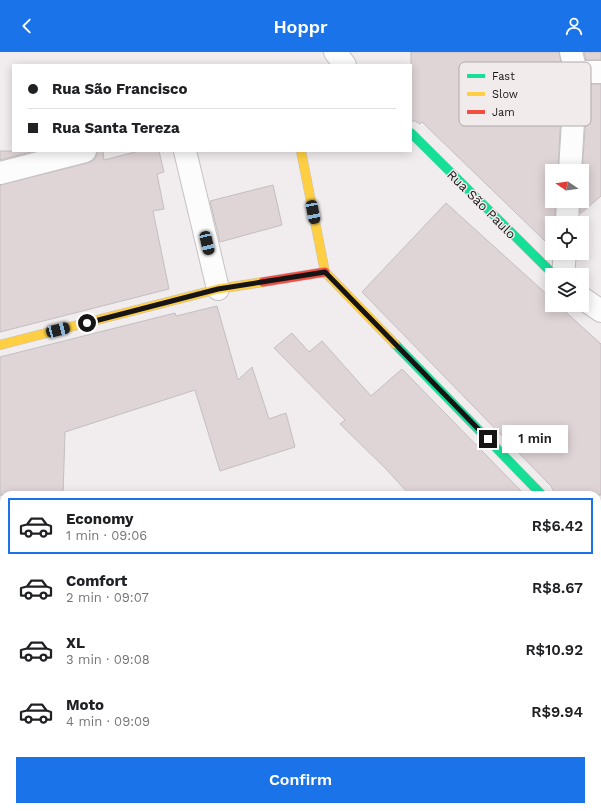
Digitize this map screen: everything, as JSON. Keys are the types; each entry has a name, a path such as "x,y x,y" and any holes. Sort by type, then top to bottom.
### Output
{"street":[{"path":"335,52 345,64"},
{"path":"591,68 601,72"},
{"path":"570,164 572,126"},
{"name":"Rua São Paulo","path":"412,134 547,268"},
{"path":"0,173 81,152"},
{"path":"185,152 218,289"},
{"path":"301,152 325,272 538,491"},
{"path":"0,346 218,289 325,272"},
{"path":"589,303 601,311"}],"building":[{"path":"411,52 559,52 561,62 459,62 459,126 560,126 558,164 545,164 545,208 555,208 555,216 545,216 545,241 422,122 420,124 412,121"},
{"path":"584,52 601,52 601,60 586,60"},
{"path":"591,84 601,84 601,196 589,206 589,164 583,164 585,126 591,126"},
{"path":"0,151 31,152 0,160"},
{"path":"97,152 103,152 104,160 135,152 159,152 164,172 157,174 164,209 153,211 169,289 0,332 0,185 88,163 94,160"},
{"path":"273,185 282,225 220,242 210,201"},
{"path":"446,203 545,293 545,312 566,312 601,344 601,491 554,491 551,486 362,292"},
{"path":"580,208 587,208 580,214"},
{"path":"217,306 238,380 252,367 269,419 286,413 295,447 220,471 195,390 65,432 63,491 0,491 0,357 175,313 176,316"},
{"path":"292,333 309,352 322,341 371,396 402,369 521,491 406,491 340,424 345,420 274,348"}],"traffic: fast":[{"path":"412,134 547,268"},
{"path":"395,344 538,491"}],"traffic: slow":[{"path":"301,152 325,272 395,344"},
{"path":"0,345 218,289 263,282"}],"traffic: jam":[{"path":"263,282 325,272"}],"route":[{"path":"87,323 218,289 325,272 488,439"}]}
